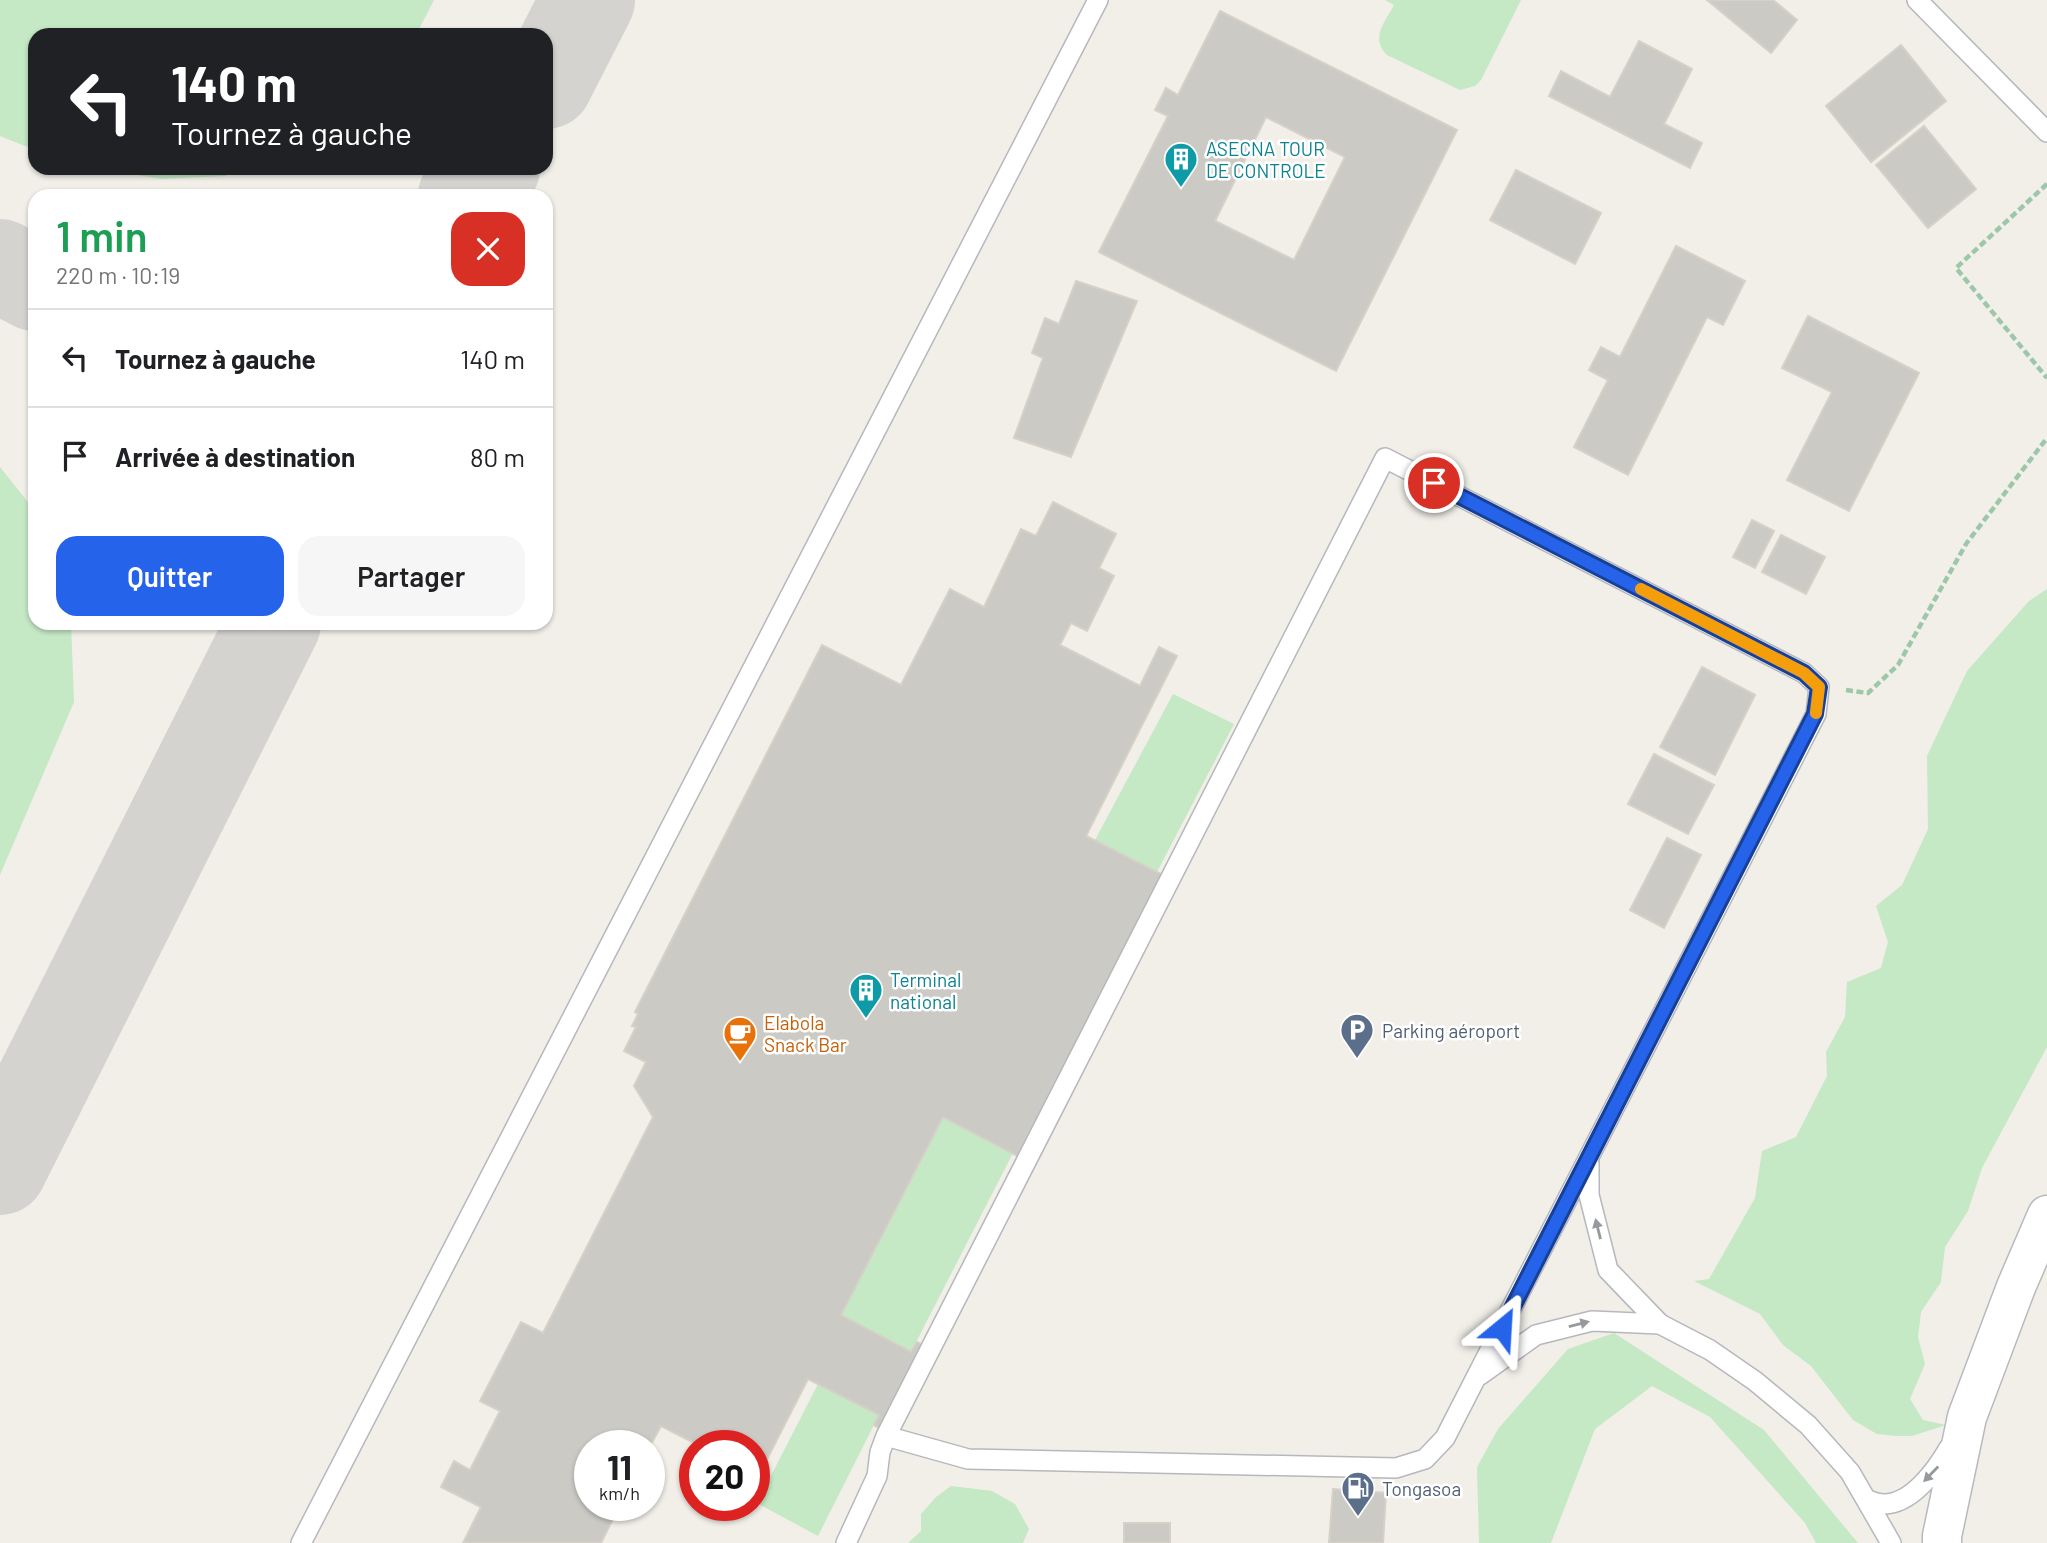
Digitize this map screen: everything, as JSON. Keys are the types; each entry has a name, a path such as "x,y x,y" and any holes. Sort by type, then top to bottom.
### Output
{"main road":[{"path":"1942,1543 1968,1417 2047,1215"}],"lane":[{"path":"301,1543 1098,0"},
{"path":"1917,0 2047,132"},
{"path":"846,1543 877,1476 880,1452 886,1436 1385,458 1804,673 1819,687 1815,714 1446,1438 1425,1460 1396,1468 968,1459 886,1436"},
{"path":"1589,1157 1589,1195 1608,1270 1660,1324 1710,1350 1755,1381 1808,1425 1850,1472 1891,1543"},
{"path":"1477,1377 1536,1335 1592,1321 1660,1324"},
{"path":"1868,1500 1882,1504 1894,1503 1908,1496 1937,1469 1968,1417"}],"path":[{"path":"2047,184 1956,268 2047,378"},
{"path":"1819,687 1868,693 1898,665 1966,544 2047,438"}],"green space":[{"path":"0,0 434,0 420,28 28,28 28,147 0,136"},
{"path":"1385,0 1521,0 1481,80 1475,86 1460,90 1387,55 1382,49 1379,36 1394,5"},
{"path":"137,175 228,175 225,176 162,179"},
{"path":"0,467 28,502 28,630 71,630 74,702 0,875"},
{"path":"2047,589 2047,1047 1982,1168 1968,1211 1945,1247 1941,1282 1921,1312 1918,1337 1925,1364 1910,1399 1923,1420 1946,1425 1912,1436 1877,1434 1853,1420 1811,1366 1783,1345 1760,1314 1694,1281 1709,1279 1755,1198 1762,1151 1796,1137 1827,1076 1826,1052 1845,1017 1847,982 1881,968 1888,942 1876,906 1902,885 1928,829 1927,756 1967,671 2029,601"},
{"path":"1173,694 1234,724 1157,872 1095,840"},
{"path":"943,1117 1013,1153 911,1352 841,1315"},
{"path":"1614,1333 1764,1430 1858,1543 1816,1543 1805,1523 1710,1417 1652,1386 1595,1429 1551,1543 1479,1543 1477,1467 1498,1429 1568,1349"},
{"path":"818,1384 879,1415 818,1536 770,1510 770,1478"},
{"path":"951,1486 992,1491 1015,1504 1029,1529 1023,1543 908,1543 921,1531 921,1514 936,1497"}],"building":[{"path":"1707,0 1773,0 1797,20 1771,53"},
{"name":"ASECNA TOUR DE CONTROLE","path":"1220,11 1457,130 1336,371 1099,252 1168,116 1155,110 1166,88 1178,95","holes":["1266,117 1345,157 1294,260 1215,221"]},
{"path":"1639,41 1692,69 1664,124 1702,143 1690,168 1549,96 1561,71 1610,97"},
{"path":"1901,45 1946,101 1871,162 1826,106"},
{"path":"1924,126 1976,189 1928,228 1876,165"},
{"path":"1516,170 1601,213 1575,264 1490,220"},
{"path":"1676,246 1745,281 1723,325 1707,317 1628,475 1574,447 1608,380 1589,370 1601,347 1620,357"},
{"path":"1076,281 1137,301 1071,457 1014,438 1043,358 1032,353 1045,318 1059,324"},
{"path":"1808,316 1919,373 1849,511 1787,480 1832,392 1782,368"},
{"name":"Terminal national","path":"1053,502 1116,534 1099,568 1114,576 1087,631 1071,623 1060,645 1140,686 1159,647 1177,656 1086,836 1169,878 1025,1160 943,1117 841,1315 911,1352 917,1342 929,1348 886,1432 874,1425 879,1415 808,1379 770,1453 770,1430 679,1430 679,1435 661,1426 659,1430 574,1430 574,1521 612,1521 601,1543 463,1543 481,1507 441,1487 454,1461 470,1470 500,1411 480,1401 521,1322 543,1333 653,1117 634,1086 646,1062 624,1051 636,1027 632,1026 638,1014 635,1012 822,645 901,685 950,589 984,607 1021,529 1036,536"},
{"path":"1752,520 1774,531 1755,568 1733,557"},
{"path":"1781,535 1825,557 1806,594 1762,572"},
{"path":"1702,667 1755,695 1715,775 1660,747"},
{"path":"1654,754 1714,785 1688,834 1628,804"},
{"path":"1667,838 1701,855 1664,928 1630,910"},
{"name":"Tongasoa","path":"1333,1489 1386,1493 1383,1543 1329,1543"},
{"path":"1124,1523 1170,1523 1170,1543 1124,1543"}],"taxiway":[{"path":"553,68 588,0"},
{"path":"472,189 486,175"},
{"path":"0,266 28,280"},
{"path":"0,1168 270,630"}],"slow traffic":[{"path":"1641,589 1804,673 1819,687 1816,713"}],"place":[{"name":"ASECNA TOUR DE CONTROLE","path":"1181,189"},
{"name":"Terminal national","path":"866,1020"},
{"name":"Parking aéroport","path":"1357,1060"},
{"name":"Elabola Snack Bar","path":"740,1063"},
{"name":"Tongasoa","path":"1358,1518"}],"route":[{"path":"1434,483 1804,673 1819,687 1815,714 1502,1328"}]}
